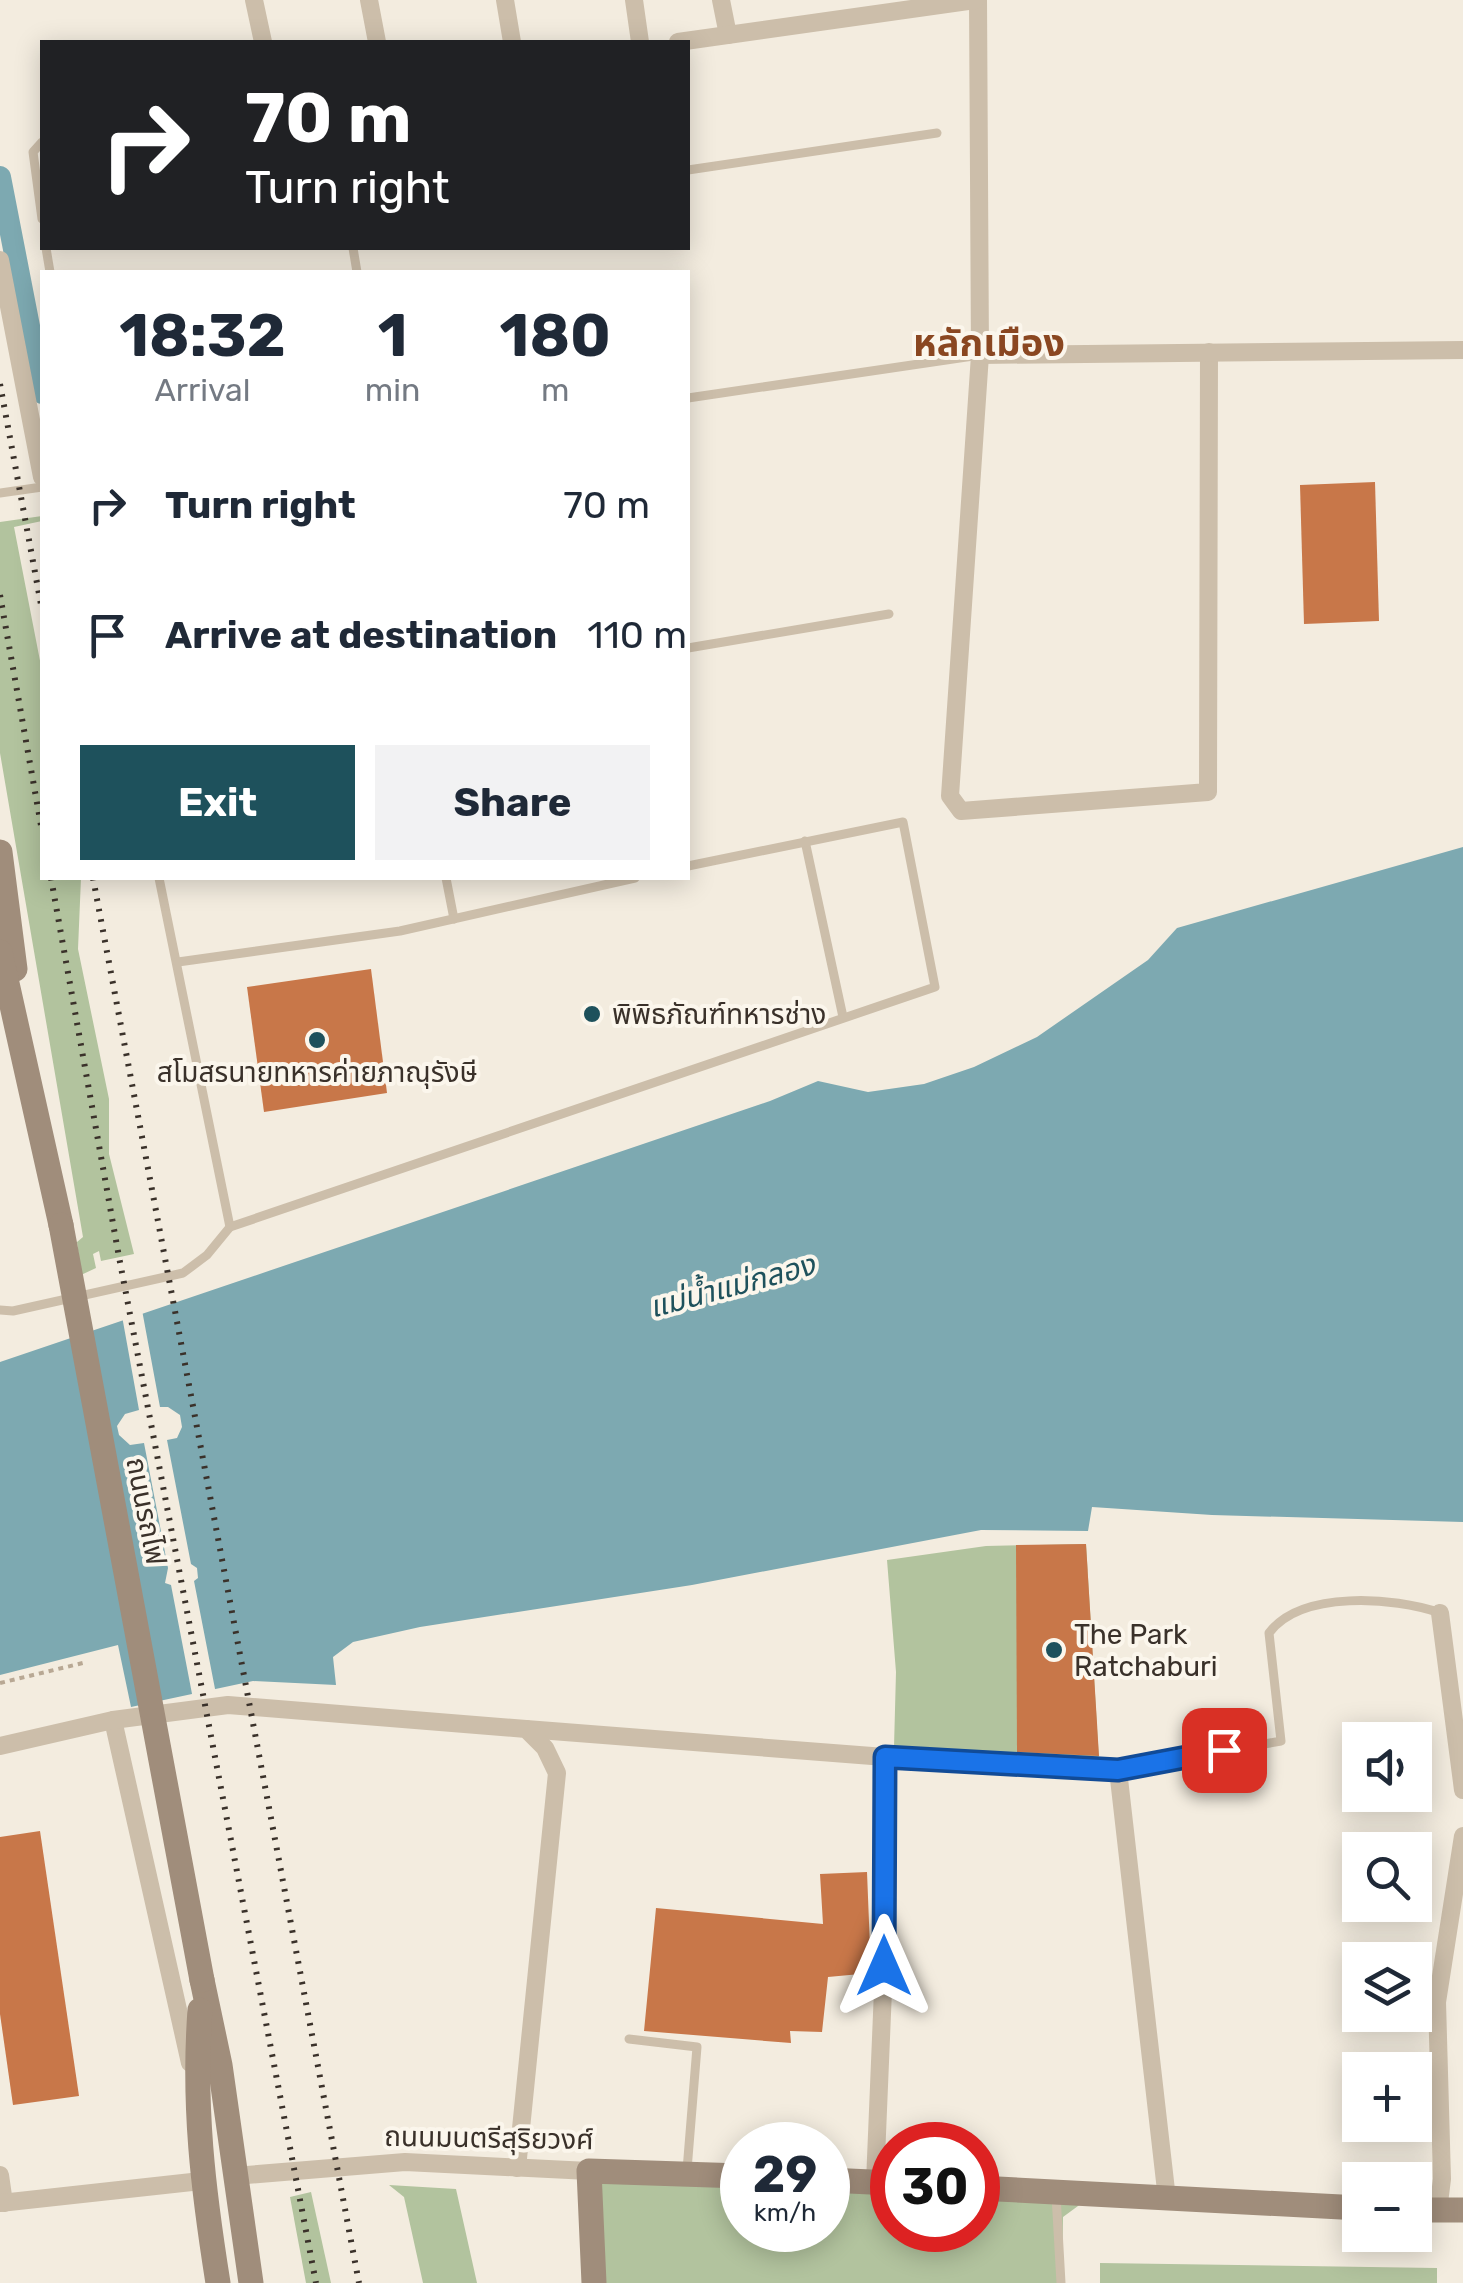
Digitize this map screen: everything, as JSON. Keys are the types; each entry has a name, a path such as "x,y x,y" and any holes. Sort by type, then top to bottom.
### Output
{"main road":[{"name":"ถนนรถไฟ","path":"0,852 26,1054"},
{"name":"ถนนรถไฟ","path":"0,952 26,1054 61,1226 220,2065 250,2283"},
{"name":"ถนนรถไฟ","path":"202,1980 194,2083 202,2181 218,2283"},
{"path":"589,2171 594,2283"},
{"name":"ถนนมนตรีสุริยวงศ์","path":"589,2171 720,2175"},
{"path":"1000,2189 1342,2207"}],"street":[{"path":"254,0 263,40"},
{"path":"369,0 377,40"},
{"path":"505,0 512,40"},
{"path":"634,0 640,40"},
{"path":"721,0 728,36"},
{"path":"690,41 864,8 977,0 980,355 950,796 961,811 1208,792 1209,352"},
{"path":"0,260 40,466"},
{"path":"980,355 1463,350"},
{"path":"1440,1613 1463,1790"},
{"path":"0,1746 113,1720 228,1705 885,1757 1118,1770 1167,2199"},
{"path":"113,1720 194,2083"},
{"path":"517,2168 557,1773 545,1748 526,1729"},
{"path":"884,2122 885,1757"},
{"path":"1439,2210 1442,2179 1437,2002 1463,1836"},
{"name":"ถนนมนตรีสุริยวงศ์","path":"234,2176 420,2163 589,2171"},
{"path":"0,2175 2,2203 202,2181"}],"lane":[{"path":"690,170 937,133"},
{"path":"40,144 34,152 40,202"},
{"path":"690,398 980,355"},
{"path":"0,493 40,487"},
{"path":"690,648 889,614"},
{"path":"0,1310 12,1311 183,1273 207,1255 230,1227 935,987 903,822 690,866"},
{"path":"805,841 843,1017"},
{"path":"159,880 230,1227"},
{"path":"446,880 454,920"},
{"path":"178,962 336,942 454,920 627,880"},
{"path":"1118,1770 1280,1741 1269,1633 1280,1619 1290,1614 1343,1603 1387,1600 1412,1603 1440,1613"},
{"path":"629,2039 696,2047 687,2173"},
{"path":"1056,2192 1061,2283"}],"path":[{"path":"0,1683 86,1662"}],"green space":[{"path":"40,516 40,521 14,527 40,661 40,880 81,880 78,949 109,1099 109,1154 134,1254 101,1261 99,1251 93,1254 96,1268 81,1275 77,1242 83,1237 0,753 0,522"},
{"path":"1086,1544 1099,1760 894,1747 896,1672 887,1560 986,1546"},
{"path":"589,2171 720,2177 720,2252 850,2252 850,2183 870,2183 870,2252 1000,2252 1000,2189 1093,2195 1063,2217 1062,2283 599,2283"},
{"path":"389,2185 456,2189 477,2283 423,2283 404,2197"},
{"path":"311,2192 331,2283 306,2283 290,2197"},
{"path":"1100,2263 1437,2268 1437,2283 1100,2283"}],"water":[{"name":"แม่น้ำแม่กลอง","path":"1463,847 1463,1522 1212,1515 1092,1507 1088,1531 981,1530 692,1585 420,1627 353,1642 333,1657 336,1685 253,1681 131,1707 118,1645 0,1675 0,1362 770,1101 818,1081 868,1092 924,1084 974,1067 1037,1037 1148,960 1177,928"}],"pier":[{"path":"142,1310 160,1407 180,1415 182,1427 177,1438 167,1440 191,1564 197,1568 198,1578 194,1581 216,1694 193,1699 171,1585 165,1583 168,1568 144,1443 130,1445 119,1435 117,1426 125,1414 139,1410 122,1316"}],"building":[{"path":"1375,482 1379,621 1304,624 1300,485"},
{"name":"สโมสรนายทหารค่ายภาณุรังษี","path":"371,969 387,1093 264,1112 247,987"},
{"name":"The Park Ratchaburi","path":"1086,1544 1099,1756 1017,1752 1016,1545"},
{"path":"40,1831 79,2096 13,2105 0,2014 0,1837"},
{"path":"867,1872 871,1973 828,1977 822,2032 790,2031 791,2043 644,2031 656,1908 823,1924 820,1874"}],"waterway":[{"path":"0,177 40,383"}],"railway":[{"path":"0,384 40,599"},
{"path":"0,595 40,820"},
{"path":"51,880 119,1257 316,2283"},
{"path":"93,880 359,2283"}],"place":[{"name":"พิพิธภัณฑ์ทหารช่าง","path":"592,1014"},
{"name":"สโมสรนายทหารค่ายภาณุรังษี","path":"317,1040"},
{"name":"The Park Ratchaburi","path":"1054,1650"}],"district":[{"name":"หลักเมือง","path":"989,343"}],"route":[{"path":"884,1966 885,1757 1118,1770 1224,1750"}]}
